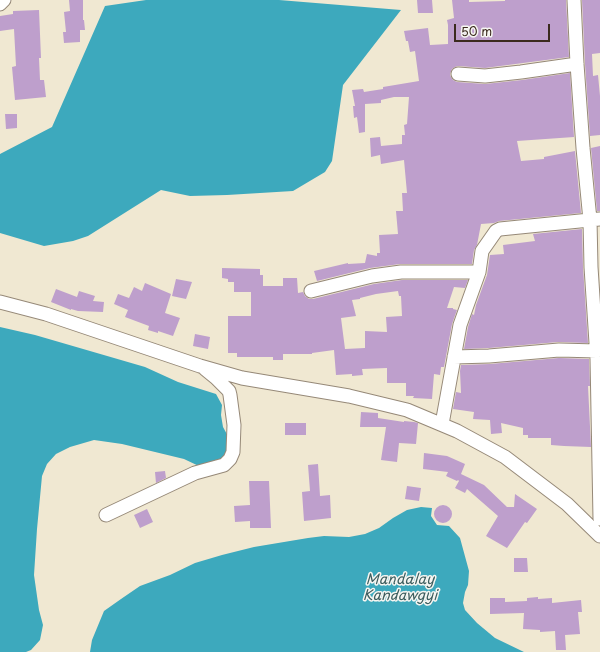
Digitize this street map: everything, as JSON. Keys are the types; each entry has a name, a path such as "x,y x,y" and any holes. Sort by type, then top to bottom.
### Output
{"street":[{"path":"0,4 4,0"},
{"path":"574,0 583,148 595,220 591,267 598,356 600,519"},
{"path":"458,74 485,76 577,64"},
{"path":"442,424 460,325 479,272 482,251 498,230 595,220"},
{"path":"311,291 372,276 401,272 479,272"},
{"path":"0,302 46,314 200,366 242,378 349,396 407,410 457,431 505,457 567,504 600,536"},
{"path":"454,357 559,350 598,356"},
{"path":"106,515 195,473 224,465 230,459 233,452 234,425 230,394 229,391 216,378 200,366"}],"water":[{"path":"146,0 279,0 401,10 343,85 332,161 325,172 293,191 190,196 161,190 88,236 73,241 44,246 0,233 0,154 52,127 105,6"},
{"path":"0,327 35,335 145,367 178,382 216,394 222,405 221,415 223,427 229,438 227,458 203,468 184,459 122,444 94,440 70,447 56,454 47,464 42,476 37,529 34,575 39,610 43,625 40,640 31,650 26,652 0,652"},
{"name":"Mandalay Kandawgyi","path":"421,507 432,508 431,516 437,525 449,526 460,538 469,571 468,585 463,603 465,610 477,623 495,638 524,652 90,652 92,640 104,611 140,586 170,575 195,563 254,547 324,536 349,537 365,534 379,528 407,510"}],"building":[{"path":"69,0 83,0 83,20 85,30 80,30 80,42 64,43 63,32 66,32 64,12 70,11"},
{"path":"417,0 432,0 433,13 418,13"},
{"path":"452,0 469,0 469,2 505,0 566,0 569,57 485,68 458,66 452,69 450,74 453,80 457,82 485,84 570,73 574,137 517,141 521,161 544,159 544,157 575,151 581,213 481,224 472,264 400,264 370,268 317,281 314,271 348,263 365,263 367,254 377,256 377,253 380,253 379,235 398,234 396,211 403,211 402,193 407,193 404,160 381,164 380,155 371,157 370,138 380,137 381,146 402,144 402,135 405,135 404,125 407,124 409,97 394,97 381,100 381,103 365,104 365,132 359,133 357,117 354,118 353,106 355,106 352,90 363,89 364,92 419,81 415,51 410,52 404,31 428,28 430,45 448,44 447,20 454,18"},
{"path":"582,0 600,0 600,53 592,54 593,76 598,75 600,96 600,135 590,136 585,64"},
{"path":"39,10 41,58 39,58 40,80 44,80 46,97 15,100 12,67 16,66 14,29 0,31 0,16 13,14 13,11"},
{"path":"5,114 17,114 17,128 6,129"},
{"path":"600,146 600,211 597,211 591,148"},
{"path":"582,229 588,343 558,342 464,349 472,314 474,315 487,275 490,255 504,254 503,245 535,241 533,234"},
{"path":"222,268 260,269 260,275 263,275 263,286 283,286 283,278 297,278 298,293 303,292 309,299 374,284 402,280 468,280 465,288 454,287 447,308 457,310 452,324 444,367 441,367 440,375 434,374 432,399 406,396 406,383 387,383 387,368 362,369 363,375 336,375 334,350 312,354 283,354 283,360 273,360 273,357 237,357 237,353 228,353 228,316 251,316 251,292 234,292 234,282 228,282 228,279 222,278","holes":["398,291 399,296 401,296 402,316 386,317 387,332 365,331 365,348 345,349 341,318 356,316 352,300 376,294"]},
{"path":"176,279 192,282 186,299 172,296"},
{"path":"145,283 171,294 165,313 180,318 173,336 158,331 158,333 148,330 149,326 125,317 128,310 114,304 118,294 129,298 134,287 142,291"},
{"path":"56,289 77,297 79,291 95,296 93,301 104,302 103,312 71,310 51,302"},
{"path":"195,334 210,337 208,349 193,346"},
{"path":"559,358 589,359 590,386 588,386 591,447 551,445 551,438 528,438 528,435 523,435 523,428 501,423 502,433 491,434 490,420 473,419 474,412 453,409 456,392 461,393 461,365"},
{"path":"361,412 378,413 378,418 418,423 416,444 399,443 397,462 381,460 386,427 360,427"},
{"path":"285,423 306,423 306,435 285,435"},
{"path":"424,453 447,456 465,464 461,474 484,485 507,507 514,507 515,494 537,509 527,523 525,522 507,548 486,536 498,516 467,489 465,493 455,488 459,481 446,476 448,472 423,469"},
{"path":"318,464 320,496 330,495 331,518 304,521 302,492 310,491 308,465"},
{"path":"165,471 166,478 156,483 155,472"},
{"path":"249,481 269,481 271,528 250,528 250,521 235,522 234,506 250,505"},
{"path":"407,486 421,488 419,501 405,499"},
{"path":"443,505 449,508 452,514 449,520 443,523 437,520 434,514 437,508"},
{"path":"147,509 153,522 140,528 134,515"},
{"path":"514,558 527,558 528,572 514,572"},
{"path":"538,597 538,599 552,598 552,603 581,600 582,612 578,612 580,634 565,635 566,650 556,650 555,631 540,632 540,630 523,629 524,613 490,614 490,598 505,598 505,602 527,601 527,598"}]}
